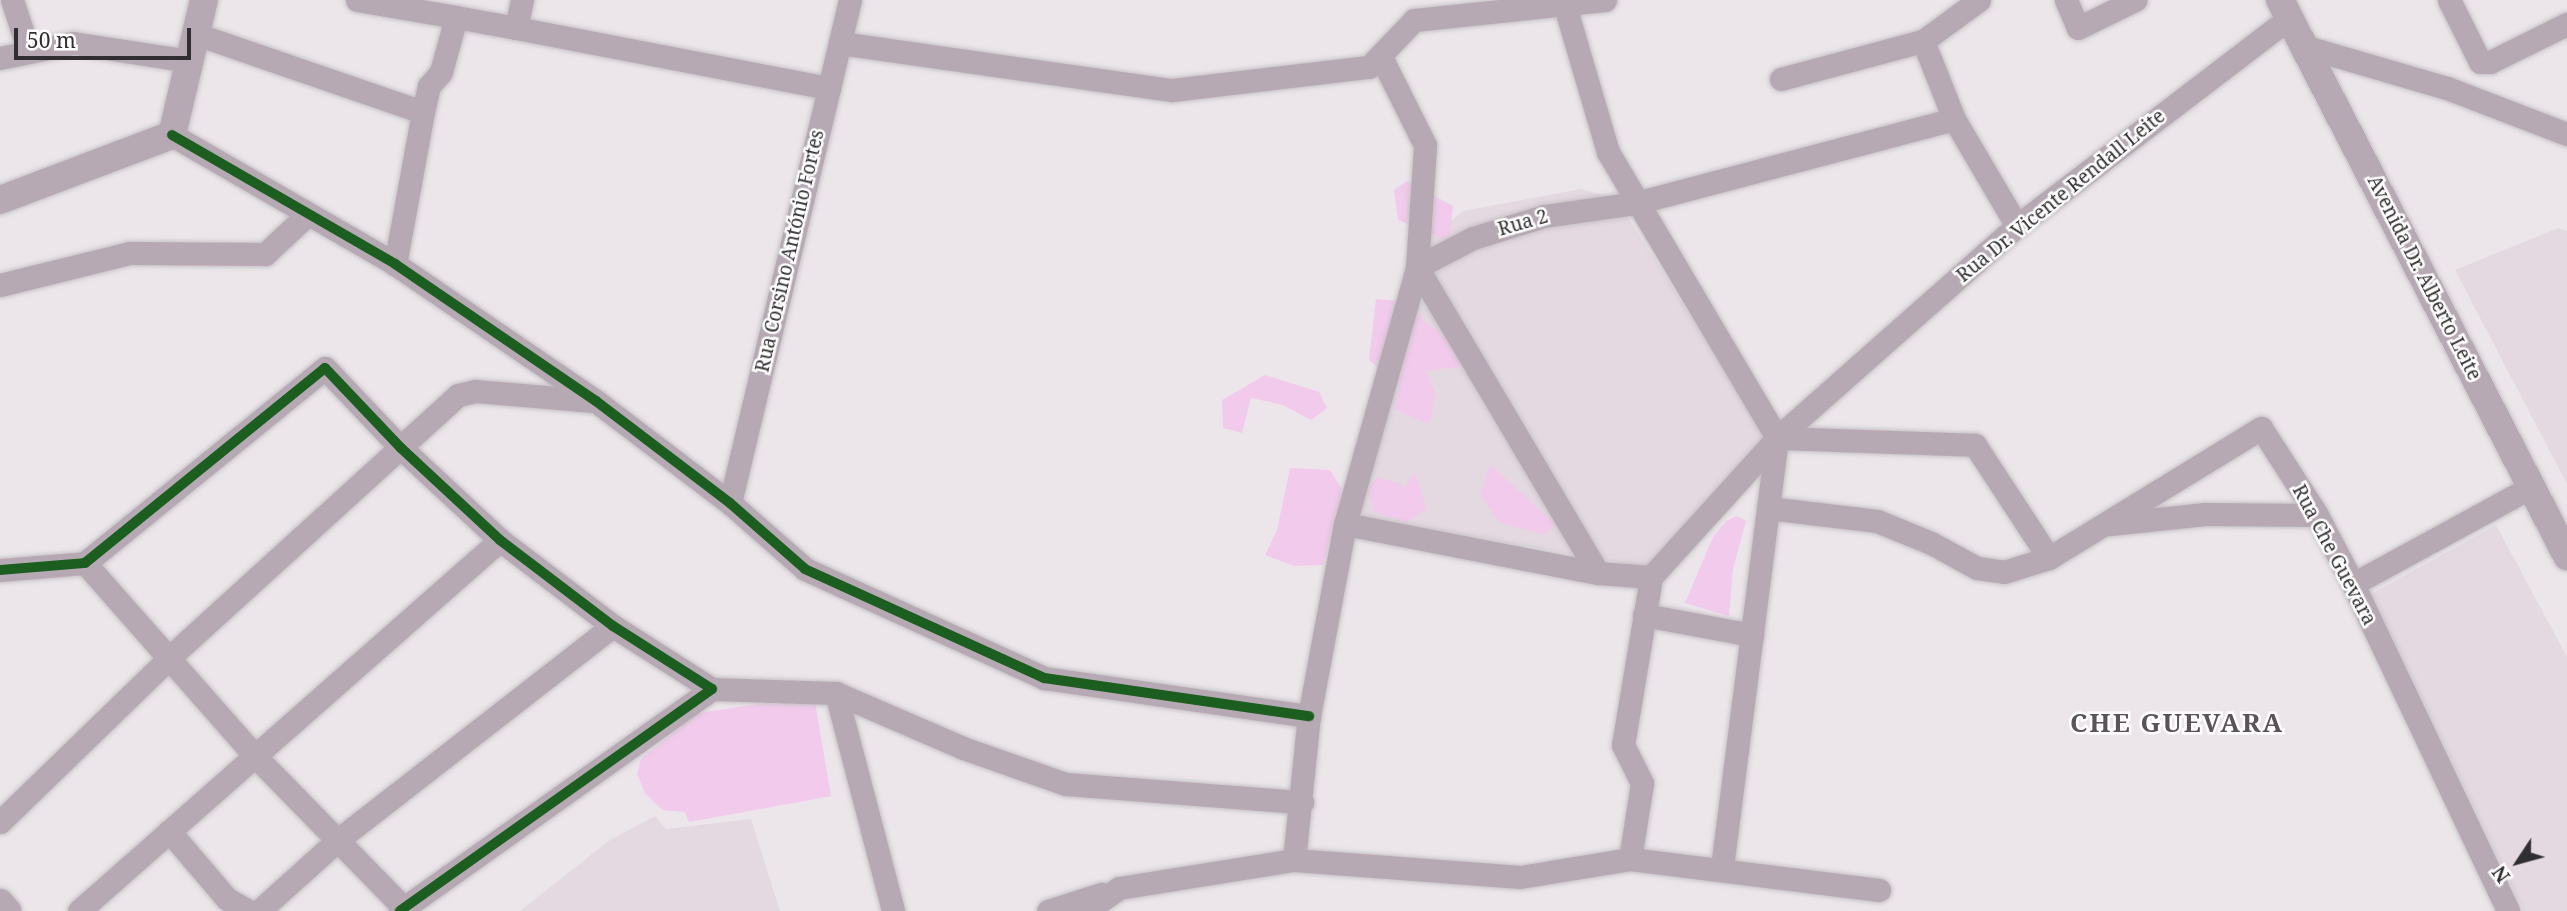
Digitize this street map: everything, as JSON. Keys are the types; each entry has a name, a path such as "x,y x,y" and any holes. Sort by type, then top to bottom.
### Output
{"street":[{"path":"12,0 28,49"},
{"path":"172,135 204,0"},
{"path":"357,0 829,88"},
{"path":"516,28 522,0"},
{"name":"Rua Corsino António Fortes","path":"730,503 850,0"},
{"path":"839,43 1172,90 1282,74 1369,67 1382,59 1414,20 1605,0"},
{"path":"1780,79 1923,41 1979,0"},
{"path":"2066,0 2078,28 2134,0"},
{"path":"2449,0 2480,62 2490,62 2567,24"},
{"path":"1565,6 1608,152 1777,438 1722,869"},
{"name":"Avenida Dr. Alberto Leite","path":"2285,9 2567,556"},
{"name":"Rua Dr. Vicente Rendall Leite","path":"1651,577 1777,438 2017,226 2285,9"},
{"path":"395,264 429,86 441,72 456,17"},
{"path":"196,34 423,111"},
{"path":"1923,41 1954,119 2017,226"},
{"path":"0,58 28,49 73,43 189,61"},
{"path":"2304,46 2447,88 2567,134"},
{"path":"1294,860 1302,802 1308,716 1345,524 1418,267 1425,145 1382,59"},
{"name":"Rua 2","path":"1418,267 1473,238 1544,216 1636,203 1954,119"},
{"path":"0,200 172,135"},
{"path":"172,135 395,264 596,401 730,503 805,569 1044,678 1308,716"},
{"path":"0,285 129,253 265,254 308,214"},
{"path":"1418,267 1598,573"},
{"path":"0,570 85,563 326,368 401,448 500,540 613,626 712,689 836,693 963,748 1066,784 1302,802"},
{"path":"0,822 170,657 458,395 475,391 596,401"},
{"name":"Rua Che Guevara","path":"1768,508 1877,521 1931,543 1977,568 2004,572 2049,558 2261,428 2317,515 2353,584 2508,911"},
{"path":"1777,438 1975,445 2049,558"},
{"path":"2353,584 2531,487"},
{"path":"2103,525 2206,514 2317,515"},
{"path":"1345,524 1598,573 1651,577 1623,745 1642,783 1630,859"},
{"path":"79,911 500,540"},
{"path":"85,563 254,755 339,839 404,910 712,689"},
{"path":"1644,615 1752,635"},
{"path":"258,911 339,839 613,626"},
{"path":"836,693 893,911"},
{"path":"169,831 227,899 249,911"},
{"path":"1048,911 1119,888 1294,860 1520,877 1630,859 1879,890"},
{"path":"1086,911 1119,888"},
{"path":"0,904 7,911"}],"shaded area":[{"path":"1407,181 1453,206 1449,241 1398,220 1394,190"},
{"path":"1581,189 1616,199 1768,437 1646,567 1355,516 1419,249 1463,211"},
{"path":"2558,228 2567,231 2567,484 2455,270"},
{"path":"1376,299 1412,302 1425,322 1447,336 1464,366 1426,371 1435,393 1429,424 1394,409 1400,385 1369,360"},
{"path":"1265,375 1319,392 1327,408 1311,420 1283,405 1251,398 1242,433 1223,428 1222,400"},
{"path":"1490,464 1555,524 1544,535 1499,522 1480,495"},
{"path":"1290,468 1330,470 1342,489 1323,565 1294,566 1265,555 1277,530"},
{"path":"1415,473 1426,508 1406,523 1373,511 1368,487 1378,477 1405,486"},
{"path":"1737,516 1746,521 1733,569 1729,616 1685,603 1713,537 1726,521"},
{"path":"2496,525 2567,657 2567,911 2524,911 2371,594"},
{"path":"814,696 831,796 689,822 685,812 662,810 645,793 637,774 641,759 698,713"},
{"path":"655,816 666,829 751,819 780,911 520,911 610,840"}],"cycle path":[{"path":"172,135 395,264 596,401 730,503 805,569 1044,678 1309,716"},
{"path":"0,570 85,563 325,368 401,448 500,540 613,626 712,689 400,911"}],"district":[{"name":"CHE GUEVARA","path":"2177,723"}]}
